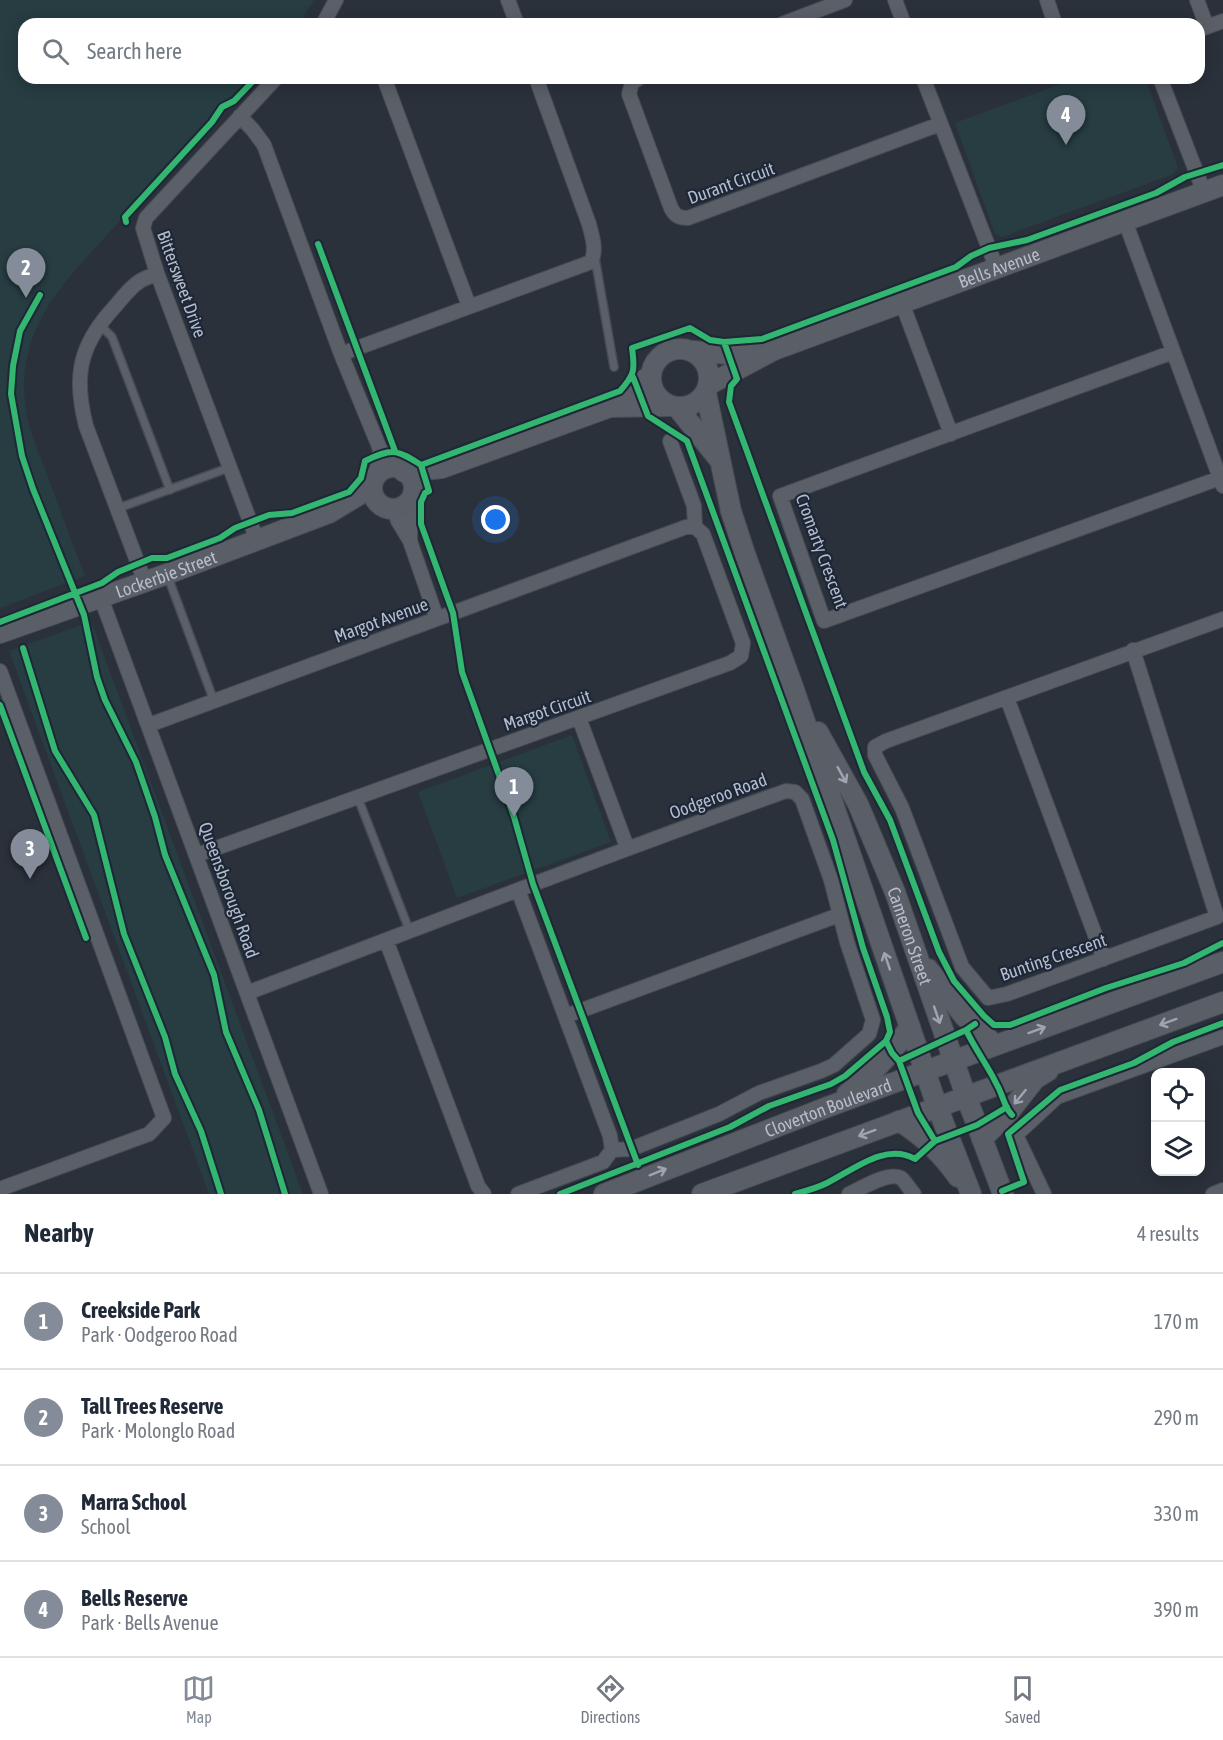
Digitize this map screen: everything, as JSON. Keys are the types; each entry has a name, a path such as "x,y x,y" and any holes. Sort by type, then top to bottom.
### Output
{"street":[{"path":"330,18 336,0"},
{"path":"508,0 515,18"},
{"path":"798,18 845,0"},
{"path":"896,0 902,18"},
{"path":"1047,0 1053,18"},
{"path":"1197,0 1201,18"},
{"path":"1205,27 1223,21"},
{"name":"Bittersweet Drive","path":"257,540 157,273 143,228 146,218 270,84"},
{"path":"386,84 469,306"},
{"path":"341,354 591,262 594,256 589,224 538,84"},
{"name":"Durant Circuit","path":"632,84 629,94 671,208 680,218 688,218 940,124"},
{"path":"925,84 997,269"},
{"path":"1162,84 1204,192"},
{"path":"240,116 264,145 341,354 381,449 387,475 376,500 399,502"},
{"name":"Bells Avenue","path":"774,350 1223,185"},
{"path":"1125,221 1222,482"},
{"path":"145,582 116,509 80,405 79,387 85,349 99,324 135,285 157,273"},
{"path":"902,303 951,434"},
{"path":"722,462 673,406 662,401 655,393 651,375 653,366 666,352 684,348 728,354 774,350"},
{"path":"610,407 690,406 699,401 708,389 774,350"},
{"path":"693,351 707,364 710,374 708,389"},
{"name":"Cromarty Crescent","path":"1173,352 780,496 824,621 1222,482"},
{"path":"329,513 387,475 442,468 610,407 651,375"},
{"name":"Cameron Street","path":"708,389 731,511 741,543 794,687 937,1106 970,1194"},
{"path":"670,441 694,506 695,527"},
{"path":"329,513 399,502 442,468"},
{"path":"387,475 410,478 399,502 398,521 410,541 437,619"},
{"name":"Lockerbie Street","path":"0,633 329,513"},
{"name":"Margot Avenue","path":"149,725 686,527 695,527"},
{"name":"Margot Circuit","path":"197,855 579,718 741,657 743,643 703,534 695,527"},
{"name":"Queensborough Road","path":"101,598 321,1194"},
{"name":"Bunting Crescent","path":"1133,650 1217,917 1007,994 988,998 962,967 902,808 875,755 875,747 1133,650 1223,619"},
{"path":"0,671 164,1119 149,1134 0,1189"},
{"name":"Cameron Street","path":"794,687 858,804 895,892 966,1096 1003,1194"},
{"path":"1007,698 1104,959"},
{"path":"579,718 627,847"},
{"name":"Oodgeroo Road","path":"248,993 627,847 786,790 795,792 802,799 831,880 873,1020 869,1034 834,1065 821,1071 759,1093 719,1114 631,1149 612,1150"},
{"path":"518,890 566,1016 612,1150 603,1162 518,1194"},
{"path":"566,1016 840,915"},
{"path":"387,940 478,1186 484,1194"},
{"path":"916,952 964,1016 995,1045"},
{"name":"Cloverton Boulevard","path":"604,1194 830,1106 1223,962"},
{"name":"Cloverton Boulevard","path":"702,1194 1223,1002"},
{"path":"830,1106 870,1075 892,1053 910,1027"},
{"path":"1044,1194 1016,1135 1057,1097 1223,1037"},
{"path":"982,1139 1009,1112 1035,1079 1062,1061"},
{"path":"899,1121 916,1131 948,1163 970,1194"},
{"path":"849,1194 886,1177 901,1179 914,1194"},
{"path":"1213,1194 1223,1190"}],"lane":[{"path":"594,256 614,367"},
{"path":"99,324 112,337 170,490"},
{"path":"116,509 231,467"},
{"path":"167,574 214,701"},
{"path":"358,798 410,932"}],"green space":[{"path":"0,0 314,0 303,18 18,18 18,84 245,84 76,269 51,302 33,336 25,374 24,394 27,416 85,576 0,608"},
{"path":"1061,84 1147,84 1178,167 1174,174 1002,237 995,234 955,123"},
{"path":"87,623 93,626 303,1194 209,1194 9,651"},
{"path":"572,735 611,842 457,898 418,792"}],"cycle path":[{"path":"126,222 125,217 212,122 222,107 234,101 250,84"},
{"path":"421,465 620,391 633,371 632,348 690,328 710,340 724,342 762,339 956,267 971,256 989,248 1027,240 1156,193 1185,177 1223,165"},
{"path":"318,244 395,451"},
{"path":"40,295 20,331 13,366 11,394 22,456 84,615 97,677 105,700 136,762 165,855 214,975 226,1032 259,1110 285,1194"},
{"path":"724,342 737,379 731,386 729,402 864,772 890,820 939,952 954,981 994,1025 1010,1025 1106,988 1184,963 1223,943"},
{"path":"633,377 648,416 687,441 833,840 863,948 887,1017 890,1032 886,1041"},
{"path":"0,622 102,583 118,572 152,558 167,558 220,538 235,528 269,515 292,513 349,492 361,478 365,461 382,454 399,453 421,465 429,491 425,493 421,502 421,524 453,613 462,672 514,817 533,884 638,1165"},
{"path":"23,648 55,751 94,815 124,934 165,1037 175,1074 201,1131 221,1194"},
{"path":"0,705 86,938"},
{"path":"1002,1191 1024,1182 1008,1134 1060,1090 1134,1063 1173,1042 1223,1023"},
{"path":"975,1024 966,1030 1012,1115"},
{"path":"966,1030 899,1061 918,1113 935,1141 977,1125 1007,1107"},
{"path":"560,1194 730,1127 769,1106 831,1084 845,1076 886,1041 899,1061"},
{"path":"795,1194 823,1185 881,1156 893,1154 915,1159 935,1141"}],"place":[{"name":"Bells Reserve","path":"1066,145"},
{"name":"Tall Trees Reserve","path":"26,298"},
{"name":"Creekside Park","path":"514,817"},
{"name":"Marra School","path":"30,879"}]}
